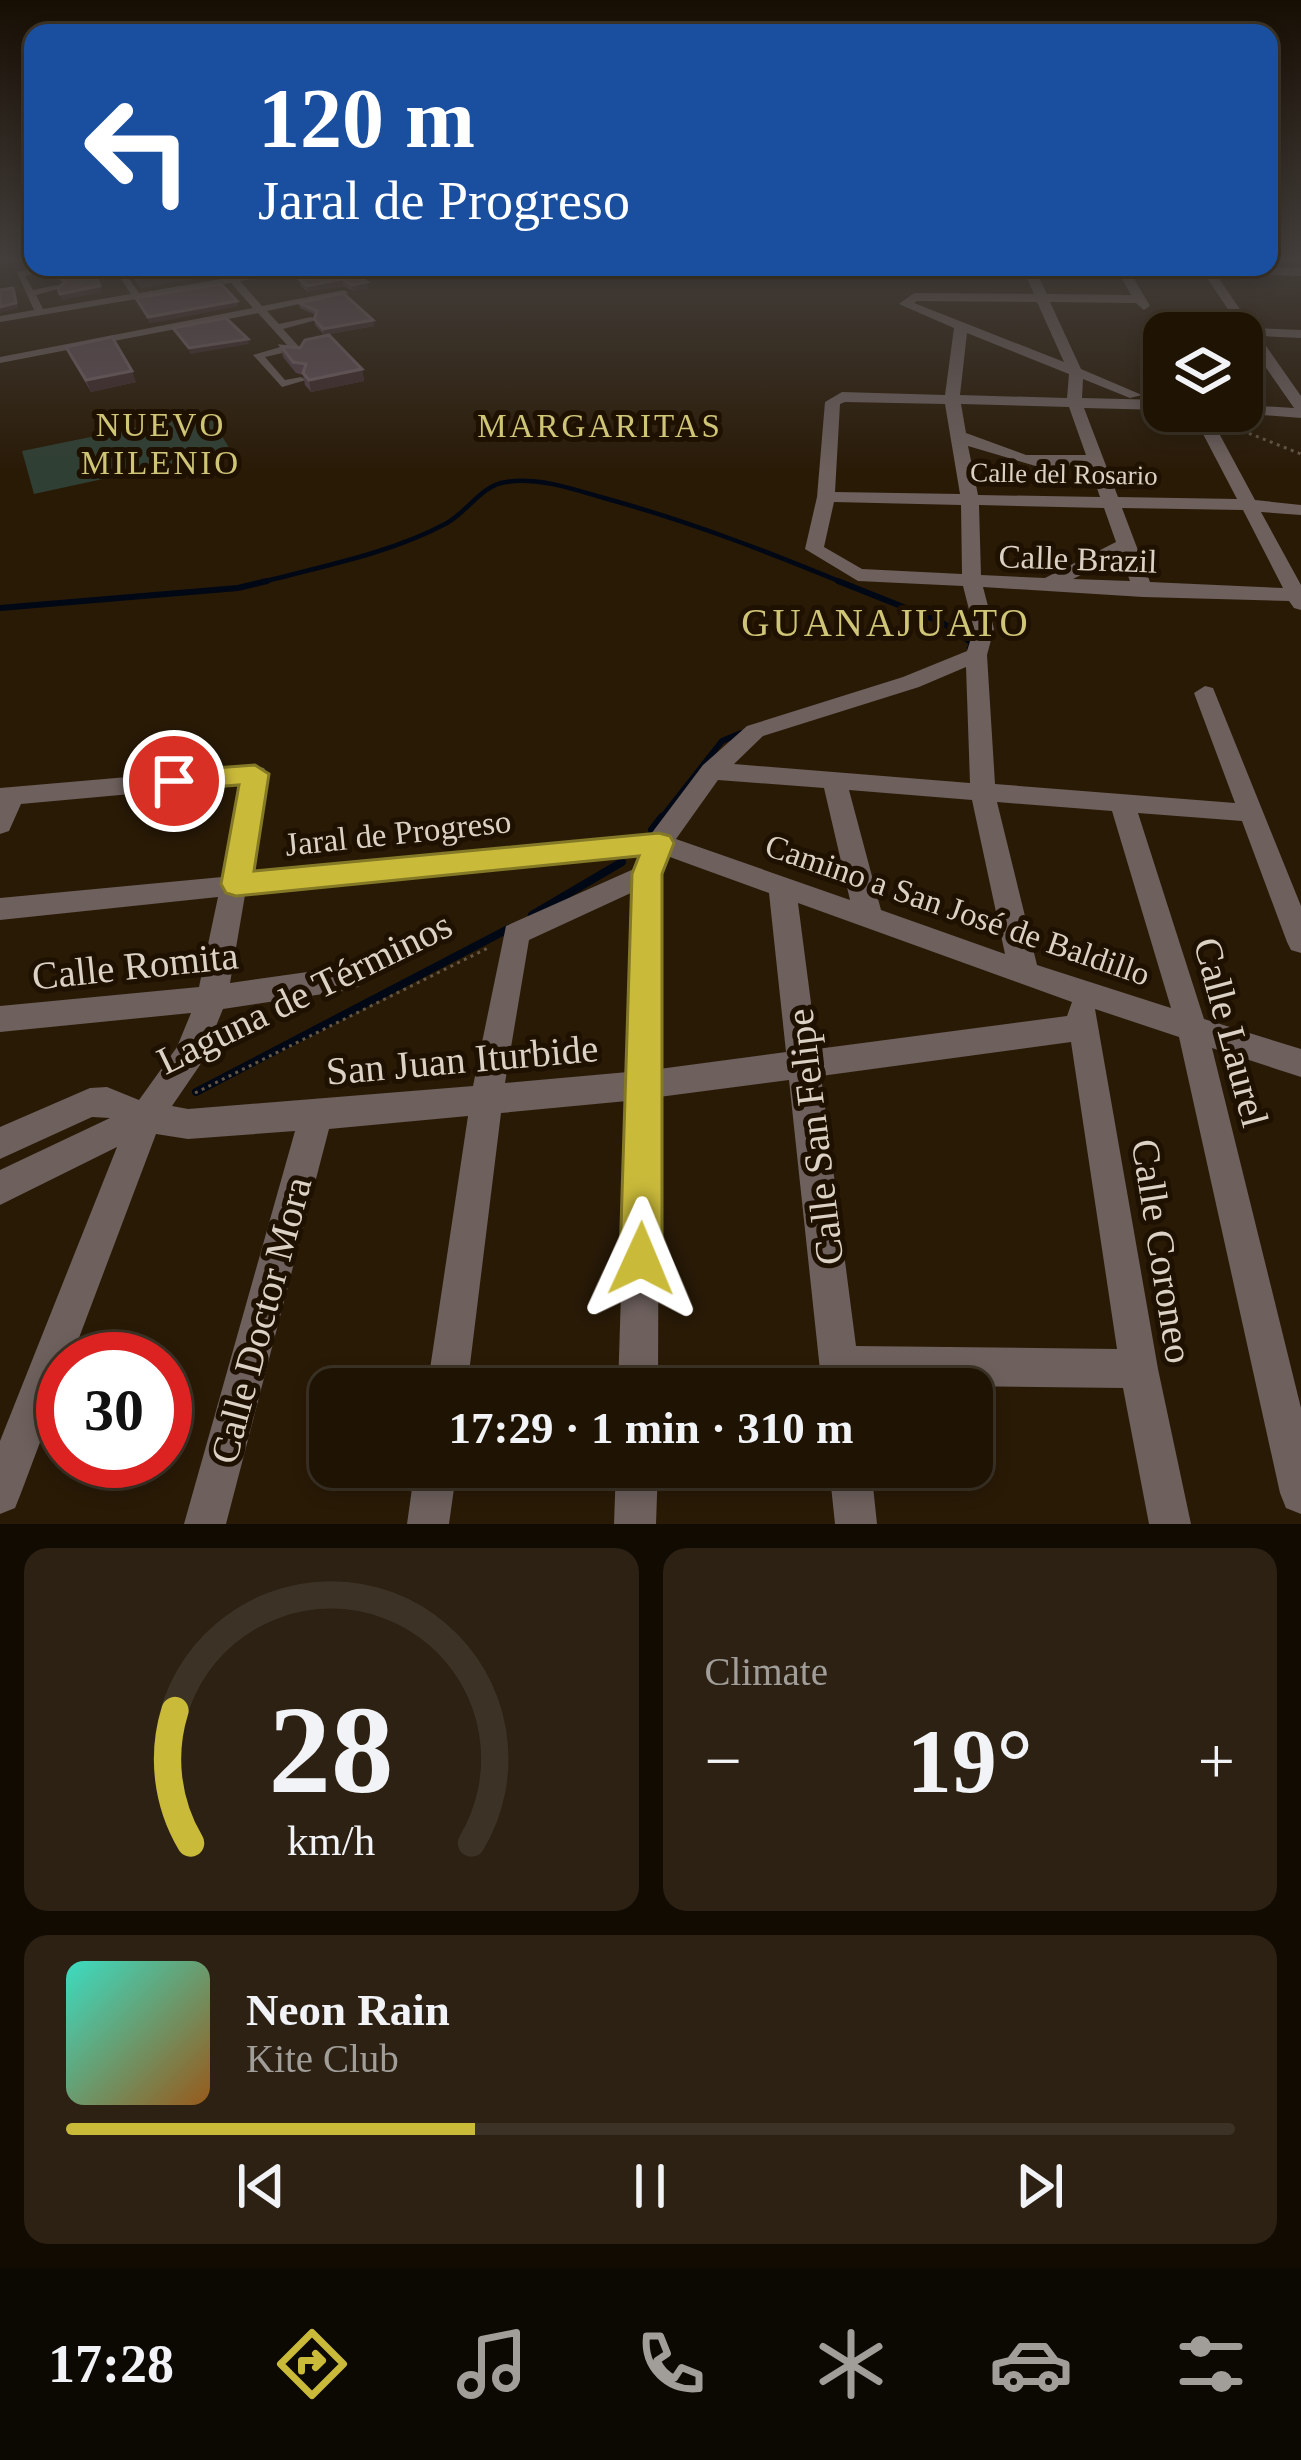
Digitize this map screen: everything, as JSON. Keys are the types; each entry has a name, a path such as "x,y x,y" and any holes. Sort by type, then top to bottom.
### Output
{"street":[{"path":"0,360 163,330"},
{"path":"278,330 296,350 258,355 282,384 302,380"},
{"path":"960,330 952,398 970,500 972,584 984,629 976,655 982,795 1024,972"},
{"path":"975,330 1143,398"},
{"path":"1054,330 1076,373 1074,400 1143,592"},
{"path":"1263,333 1301,334"},
{"path":"1263,352 1301,410"},
{"path":"826,497 833,402 842,397 1143,404"},
{"path":"1263,410 1301,410"},
{"path":"1210,432 1299,600"},
{"path":"959,436 1030,464 1049,467 1094,460"},
{"name":"Calle del Rosario","path":"826,497 1301,510"},
{"name":"Calle Brazil","path":"826,497 814,549 858,575 1299,600"},
{"path":"1044,586 1125,544"},
{"path":"449,1368 487,1097 516,934 653,859 712,771 755,731 910,682 976,655"},
{"path":"1205,693 1301,943"},
{"path":"712,771 1251,813"},
{"path":"0,825 6,796 255,774 212,998 189,1055 146,1118 13,1424 0,1493"},
{"path":"835,784 868,915"},
{"name":"Calle Laurel","path":"1123,805 1192,1028 1301,1493"},
{"path":"638,1368 653,859"},
{"name":"Jaral de Progreso","path":"0,909 236,884 653,859"},
{"name":"Camino a San José de Baldillo","path":"653,859 782,884 1024,972 1080,1009 1192,1028 1301,1063"},
{"name":"Calle San Felipe","path":"782,884 840,1368"},
{"name":"Calle Romita","path":"0,1019 212,998 350,978"},
{"name":"San Juan Iturbide","path":"0,1143 90,1103 129,1107 146,1118 188,1124 645,1085 807,1064 1080,1009"},
{"name":"Calle Coroneo","path":"1080,1009 1139,1369 1170,1524"},
{"name":"Calle Doctor Mora","path":"205,1524 316,1115"},
{"name":"Laguna de Términos","path":"0,1188 146,1118"},
{"path":"993,1373 1139,1369"},
{"path":"428,1524 433,1488"},
{"path":"635,1524 636,1488"},
{"path":"852,1488 856,1524"}],"path":[{"path":"1245,432 1301,454"},
{"name":"Laguna de Términos","path":"187,1097 516,934"}],"green space":[{"path":"208,413 231,451 34,494 22,451"}],"building":[{"path":"175,330 239,330 248,339 189,348"},
{"path":"329,335 362,369 309,380 303,373 306,364 293,362 281,346 300,348 305,340"},
{"path":"112,337 132,371 86,380 66,347"}],"waterway":[{"path":"263,582 402,543 447,523 497,484 518,481 543,482 666,516 846,584"},
{"path":"263,582 267,581"},
{"path":"838,581 941,622 972,643 970,648"},
{"path":"0,608 263,582"},
{"path":"255,584 263,582"},
{"path":"660,820 722,741 741,733"},
{"path":"652,830 662,817"},
{"path":"532,915 622,862"},
{"path":"196,1092 510,928"}],"district":[{"name":"MARGARITAS","path":"600,425"},
{"name":"NUEVO MILENIO","path":"161,443"},
{"name":"GUANAJUATO","path":"886,622"}],"route":[{"path":"174,781 255,774 236,884 659,843 647,874 641,1259"}]}
